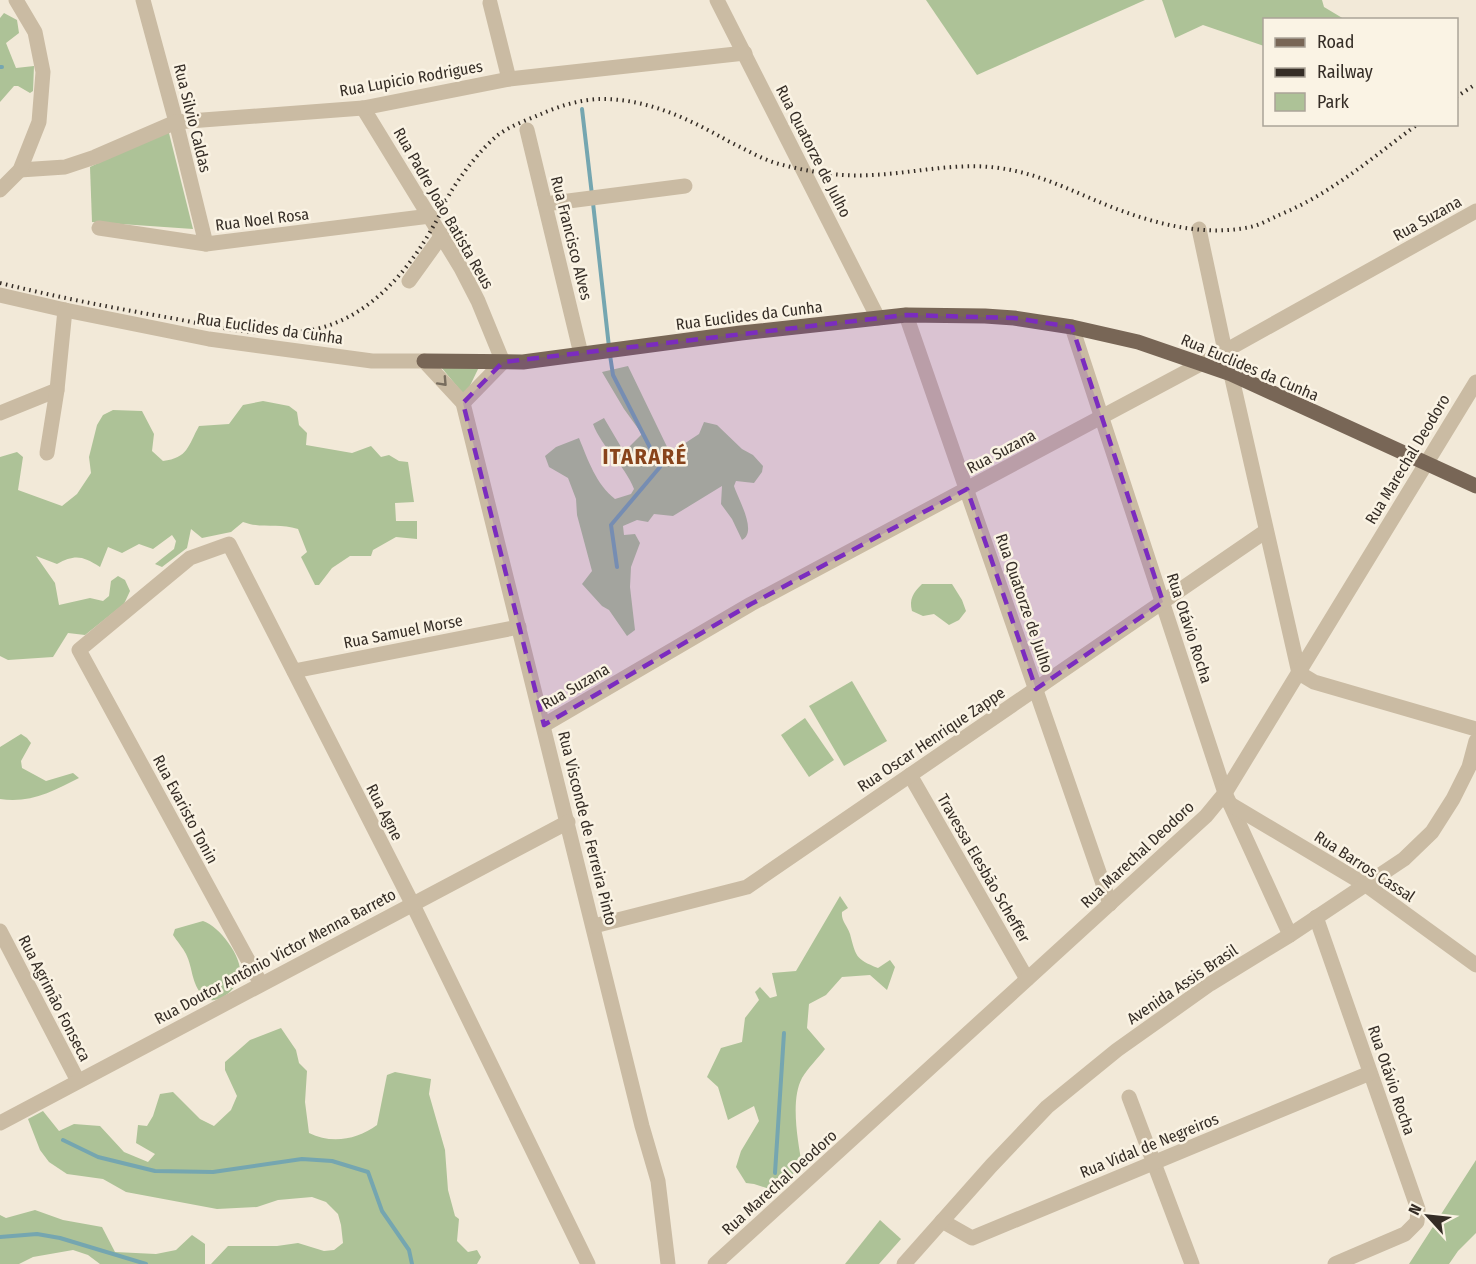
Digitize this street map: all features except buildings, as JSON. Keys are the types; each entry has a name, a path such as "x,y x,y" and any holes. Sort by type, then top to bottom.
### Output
{"main road":[{"name":"Rua Euclides da Cunha","path":"424,361 523,362 906,315 1014,318 1072,327 1138,342 1231,374 1476,486"}],"street":[{"path":"0,190 20,170 39,122 43,72 35,32 16,0"},
{"name":"Rua Quatorze de Julho","path":"717,0 878,318"},
{"name":"Rua Silvio Caldas","path":"148,1 206,244"},
{"path":"490,3 509,79"},
{"name":"Rua Lupicio Rodrigues","path":"20,170 65,167 95,157 176,122 363,108 509,79 745,53"},
{"name":"Rua Padre João Batista Reus","path":"363,108 442,235 478,301 503,362"},
{"name":"Rua Francisco Alves","path":"527,130 582,354"},
{"path":"545,204 685,186"},
{"name":"Rua Suzana","path":"544,725 750,604 1203,364 1476,211"},
{"name":"Rua Noel Rosa","path":"99,228 206,244 430,216"},
{"path":"1199,229 1226,351"},
{"path":"409,281 442,235"},
{"name":"Rua Euclides da Cunha","path":"0,295 209,339 372,361 424,361"},
{"path":"47,453 57,390 65,310"},
{"name":"Rua Quatorze de Julho","path":"906,315 1110,904"},
{"name":"Rua Otávio Rocha","path":"1072,327 1228,799 1290,935"},
{"name":"Rua Visconde de Ferreira Pinto","path":"424,361 463,403 642,1126 658,1181 668,1264"},
{"path":"463,403 503,362"},
{"path":"1231,374 1299,673 1314,682 1476,729"},
{"name":"Rua Marechal Deodoro","path":"715,1264 1206,816 1228,799 1299,673 1476,382"},
{"path":"0,413 57,390"},
{"name":"Rua Oscar Henrique Zappe","path":"594,926 747,887 1266,531"},
{"name":"Rua Agne","path":"80,650 190,558 229,544 412,904 588,1264"},
{"name":"Rua Samuel Morse","path":"294,671 519,627"},
{"name":"Rua Evaristo Tonin","path":"80,650 261,984"},
{"name":"Avenida Assis Brasil","path":"904,1264 1047,1107 1126,1043 1210,984 1290,935 1404,859 1432,832 1453,799 1469,766 1476,741"},
{"name":"Travessa Elesbão Scheffer","path":"910,775 1027,979"},
{"name":"Rua Barros Cassal","path":"1228,799 1366,885 1476,965"},
{"name":"Rua Doutor Antônio Victor Menna Barreto","path":"0,1123 568,822"},
{"name":"Rua Otávio Rocha","path":"1316,917 1418,1209 1417,1222 1405,1234 1335,1264"},
{"name":"Rua Agrimão Fonseca","path":"0,931 78,1081"},
{"name":"Rua Vidal de Negreiros","path":"942,1221 972,1238 1370,1073"},
{"path":"1129,1097 1192,1264"}],"highlighted area":[{"path":"906,315 1014,318 1072,327 1163,602 1036,689 967,489 751,604 544,725 463,403 503,362"}],"green space":[{"path":"926,0 1145,0 977,75"},
{"path":"1162,0 1322,0 1324,7 1342,18 1263,18 1263,46 1203,25 1175,38"},
{"path":"4,13 17,20 19,33 6,43 16,68 34,66 33,91 30,93 14,86 0,102 0,18"},
{"path":"168,129 193,229 92,222 90,167"},
{"path":"480,365 465,396 441,367"},
{"path":"628,366 670,453 699,434 704,422 717,425 763,466 762,472 754,483 736,481 734,486 748,523 746,536 742,540 732,519 721,504 722,486 673,516 654,514 648,522 637,520 623,526 624,535 635,534 640,543 631,567 630,587 635,630 627,636 609,610 602,606 582,584 592,571 577,515 576,499 568,478 549,467 545,456 556,447 579,438 593,471 608,493 615,499 631,494 634,489 630,480 602,441 593,424 604,418 624,452 642,434 602,372"},
{"path":"263,401 289,406 297,412 299,425 307,433 306,445 352,453 371,446 381,457 389,455 399,461 408,462 414,502 395,503 396,521 417,521 417,539 396,537 373,550 371,556 350,556 332,568 319,585 315,585 301,557 307,552 298,529 284,526 243,522 231,532 202,538 191,529 187,548 162,567 155,564 174,549 176,541 172,535 153,549 139,544 122,553 108,547 100,567 89,560 79,558 57,564 36,556 55,583 59,605 90,598 103,601 109,596 111,581 118,576 125,580 130,591 124,604 85,635 68,633 53,657 8,660 0,656 0,457 17,452 23,457 18,490 62,506 77,494 91,473 89,457 97,425 103,415 113,410 142,411 154,434 152,451 163,461 182,454 199,426 229,424 243,405"},
{"path":"922,584 952,584 966,611 959,620 949,625 934,614 923,616 912,611 912,596"},
{"path":"852,681 887,741 844,766 809,706"},
{"path":"805,718 834,760 809,777 781,735"},
{"path":"21,734 31,743 21,761 22,768 46,781 73,773 79,778 51,792 31,798 0,799 0,747"},
{"path":"840,896 848,908 842,912 842,918 858,956 878,968 890,960 895,967 887,990 870,975 842,977 826,995 809,1004 807,1028 825,1049 804,1074 798,1087 796,1121 802,1165 776,1191 746,1183 736,1167 741,1151 759,1121 754,1106 728,1120 718,1087 707,1077 721,1048 742,1042 745,1018 759,1000 755,992 760,987 770,998 777,996 772,973 796,971"},
{"path":"203,921 216,929 229,943 240,968 240,975 231,991 214,1000 203,996 199,991 186,954 173,935 175,929"},
{"path":"281,1028 296,1050 299,1063 307,1071 305,1102 309,1133 317,1136 344,1139 361,1134 377,1125 387,1075 395,1072 431,1079 429,1094 445,1150 448,1190 455,1216 459,1219 457,1241 468,1252 477,1250 481,1257 477,1264 211,1264 228,1246 277,1246 298,1243 324,1251 334,1250 343,1243 338,1214 326,1202 312,1197 278,1200 257,1207 217,1209 126,1192 103,1179 67,1174 49,1162 40,1150 28,1119 43,1111 59,1131 74,1124 100,1126 124,1152 148,1162 155,1154 136,1143 138,1125 147,1126 160,1094 173,1092 200,1119 214,1126 231,1110 237,1096 225,1070 225,1062 250,1040"},
{"path":"1476,1160 1476,1233 1449,1264 1409,1264"},
{"path":"35,1210 63,1220 102,1227 115,1252 156,1254 176,1250 192,1235 205,1244 205,1264 100,1264 88,1255 73,1250 33,1257 19,1264 0,1264 0,1215 6,1218"},
{"path":"880,1220 901,1239 879,1264 845,1264"}],"waterway":[{"path":"582,109 592,195"},
{"path":"593,203 609,347"},
{"path":"610,355 613,375 660,467 611,525 617,567"},
{"path":"775,1173 784,1033"},
{"path":"63,1140 98,1157 155,1171 213,1172 302,1159 332,1161 368,1172 382,1211 409,1250 412,1264"},
{"path":"0,1237 37,1234 60,1238 146,1264"}],"railway":[{"path":"1458,96 1476,84"},
{"path":"0,283 226,329 283,333 320,328 356,313 372,302 400,274 424,242 462,175 498,135 519,123 555,108 594,99 636,102 652,106 698,125 766,159 802,169 837,175 861,175 967,166 999,168 1032,175 1155,222 1203,230 1234,230 1254,226 1298,206 1334,186 1415,126"}],"district":[{"name":"ITARARÉ","path":"645,456"}]}
